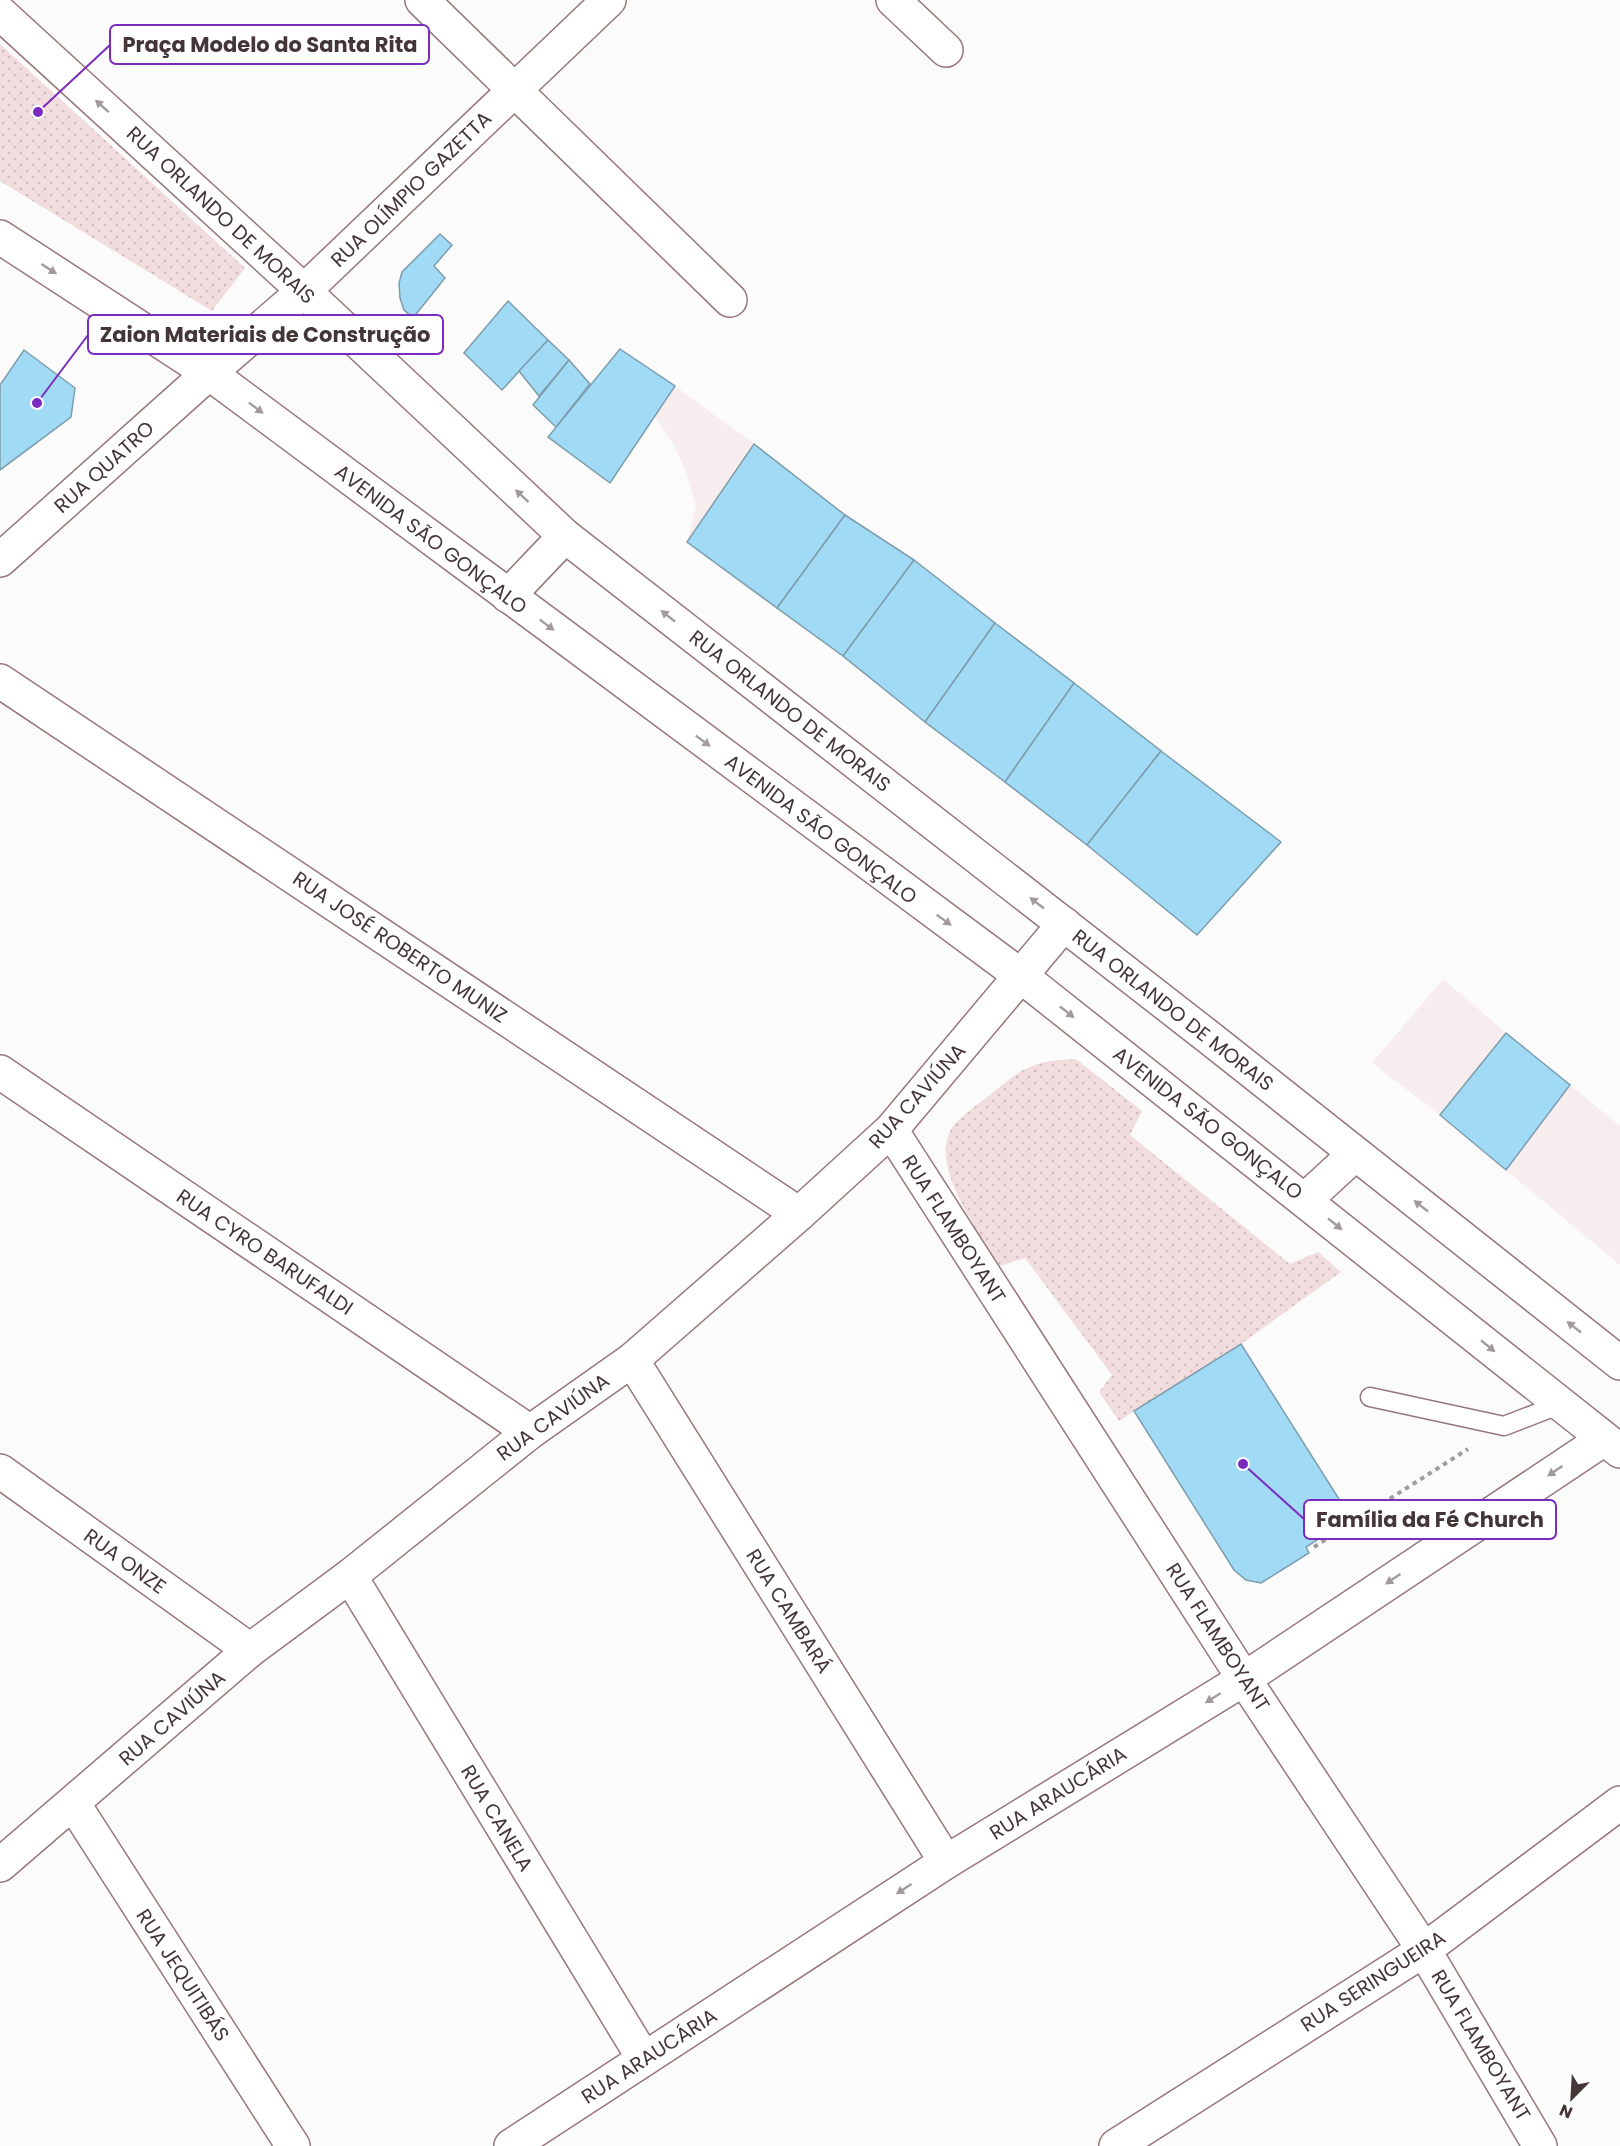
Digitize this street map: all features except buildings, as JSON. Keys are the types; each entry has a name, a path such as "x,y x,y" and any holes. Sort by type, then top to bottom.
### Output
{"street":[{"path":"422,0 730,300"},
{"name":"RUA OLÍMPIO GAZETTA","path":"209,374 304,291 609,0"},
{"path":"893,0 946,50"},
{"name":"RUA ORLANDO DE MORAIS","path":"0,13 304,291 565,536 1262,1079 1620,1363"},
{"name":"AVENIDA SÃO GONÇALO","path":"0,237 209,374 1021,976 1612,1445"},
{"name":"RUA QUATRO","path":"0,560 209,374"},
{"path":"508,596 565,536"},
{"name":"RUA JOSÉ ROBERTO MUNIZ","path":"0,681 799,1214"},
{"name":"RUA CAVIÚNA","path":"0,1865 250,1650 350,1576 530,1432 632,1360 799,1214 891,1130 1064,924"},
{"name":"RUA CYRO BARUFALDI","path":"0,1072 530,1432"},
{"name":"RUA FLAMBOYANT","path":"891,1130 1244,1679 1424,1950 1540,2146"},
{"path":"1305,1200 1355,1155"},
{"name":"RUA CAMBARÁ","path":"632,1360 946,1862"},
{"name":"RUA ARAUCÁRIA","path":"511,2146 946,1862 1244,1679 1612,1445"},
{"name":"RUA ONZE","path":"0,1471 250,1650"},
{"name":"RUA CANELA","path":"350,1576 644,2059"},
{"name":"RUA JEQUITIBÁS","path":"73,1803 293,2146"},
{"name":"RUA SERINGUEIRA","path":"1116,2146 1424,1950 1620,1803"}],"lane":[{"path":"1370,1397 1504,1426 1561,1404"}],"path":[{"path":"1314,1547 1504,1426"}],"shaded area":[{"path":"0,44 245,268 212,311 0,181"},
{"path":"675,386 754,444 687,542 696,506 686,472 674,445 654,416"},
{"path":"1443,979 1506,1033 1440,1115 1372,1063"},
{"path":"1076,1059 1142,1111 1130,1135 1290,1264 1318,1252 1341,1272 1241,1344 1119,1421 1099,1392 1112,1375 1025,1258 1000,1266 959,1197 946,1158 947,1141 954,1125 1011,1078 1038,1064"},
{"path":"1570,1085 1620,1126 1620,1265 1506,1170"}],"place":[{"name":"Praça Modelo do Santa Rita","path":"38,112"},
{"name":"Zaion Materiais de Construção","path":"37,403"},
{"name":"Família da Fé Church","path":"1243,1464"}]}
